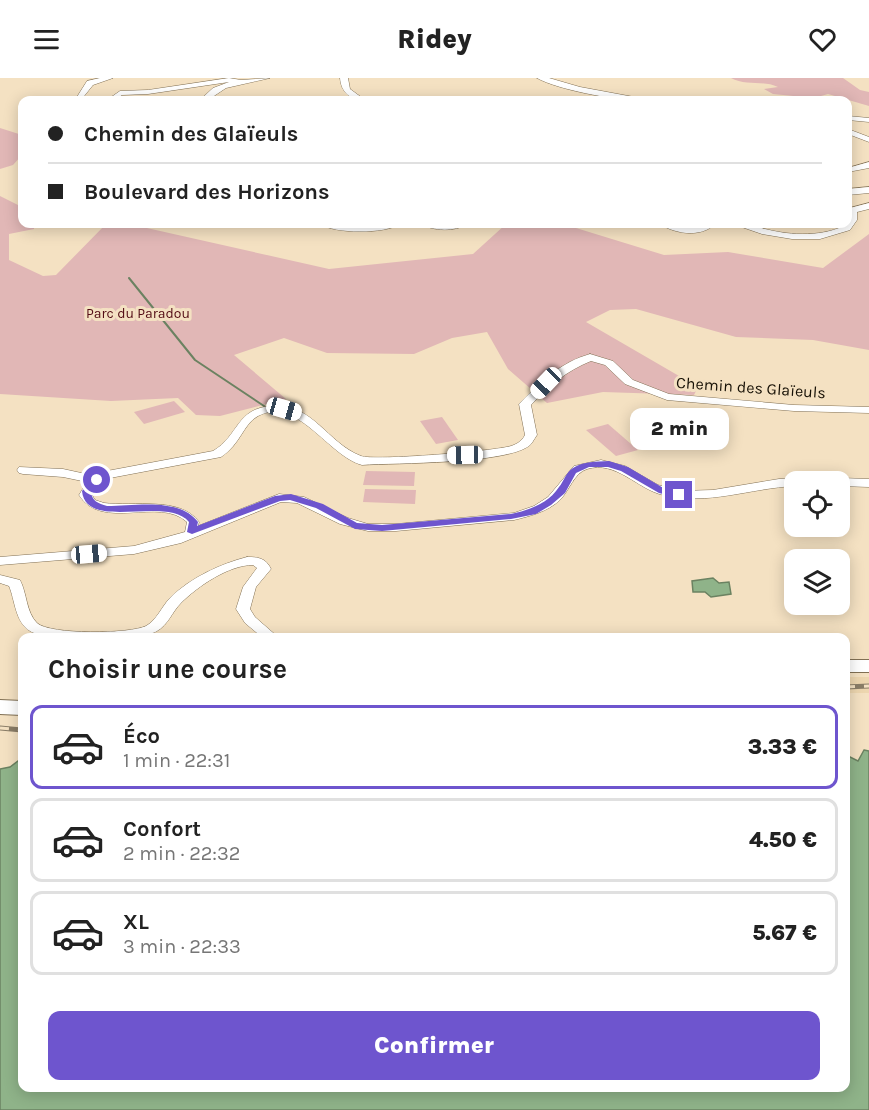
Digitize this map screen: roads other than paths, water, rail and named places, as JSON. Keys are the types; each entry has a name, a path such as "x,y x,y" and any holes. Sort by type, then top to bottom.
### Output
{"main road":[{"path":"850,664 869,664"},
{"path":"0,707 18,708"},
{"path":"0,714 18,715"}],"street":[{"path":"81,96 90,83 109,78"},
{"path":"207,96 209,93 266,78"},
{"path":"345,78 344,87 347,92 354,96"},
{"path":"541,78 579,89 622,96"},
{"path":"116,96 120,93 148,92 231,80 244,83"},
{"path":"852,118 869,120"},
{"path":"852,133 869,140"},
{"path":"852,169 869,165"},
{"path":"852,192 869,190"},
{"path":"852,220 853,210 869,206"},
{"path":"360,228 382,228"},
{"path":"752,228 780,236 818,237 847,228"},
{"name":"Chemin des Glaïeuls","path":"23,470 63,473 97,480 107,475 217,454 230,447 245,422 254,414 273,409 296,412 310,420 344,452 362,461 484,455 514,449 526,443 531,435 525,404 546,383 567,367 590,357 609,363 629,382 667,397 794,408 869,410"},
{"path":"0,561 134,550 176,540 279,498 291,497 320,506 355,526 382,528 511,517 533,512 548,503 561,491 573,471 587,465 617,466 662,491 679,495 718,494 762,484 784,483"},
{"path":"97,480 87,491 88,499 94,505 106,509 173,509 188,515 193,522 192,532"},
{"path":"850,482 869,483"},
{"path":"134,633 153,628 177,599 220,571 239,562 256,561 264,566 264,569 246,591 243,609 250,621 266,633"},
{"path":"0,579 15,583 24,617 35,629 48,633"}],"waterway":[{"path":"129,278 195,360 264,406"}],"railway":[{"path":"850,687 869,686"},
{"path":"0,728 18,730"}],"park label":[{"name":"Parc du Paradou","path":"138,313"}]}
